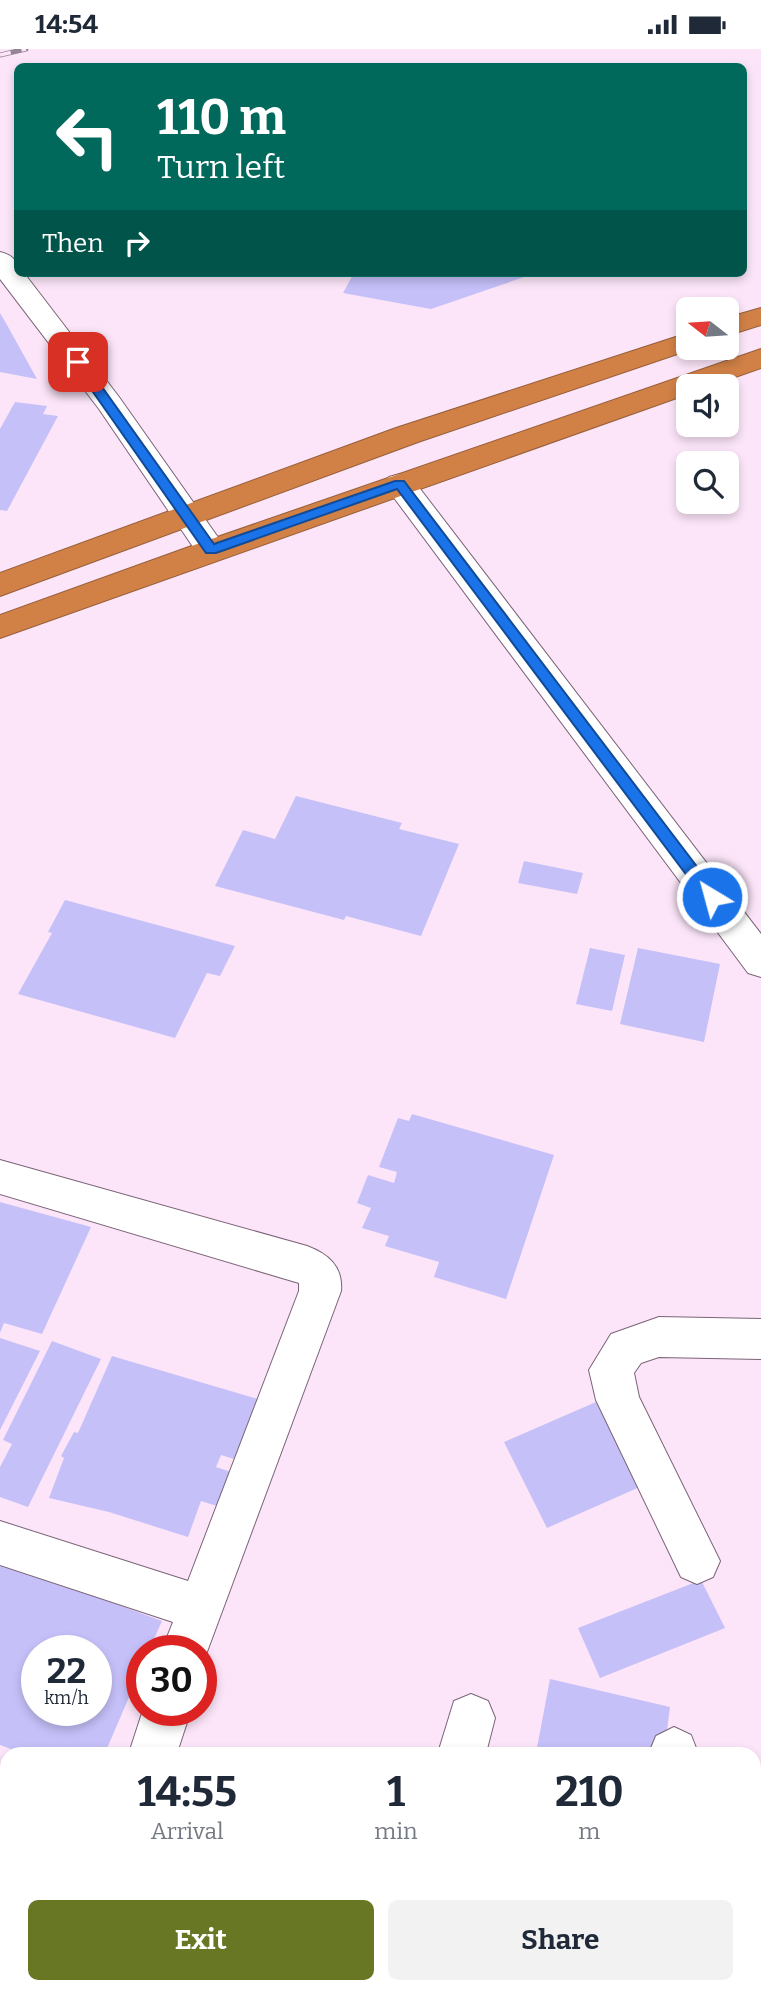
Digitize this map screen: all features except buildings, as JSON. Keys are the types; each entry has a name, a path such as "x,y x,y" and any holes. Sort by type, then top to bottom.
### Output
{"highway":[{"path":"739,324 761,316"},
{"path":"0,585 407,435 676,345"},
{"path":"0,627 211,550 761,358"}],"street":[{"path":"0,260 109,403 211,550"},
{"path":"400,484 761,962"},
{"path":"0,1177 307,1265 317,1270 321,1280 320,1291 193,1629 0,1543"},
{"path":"697,1561 618,1400 611,1370 626,1348 659,1337 761,1339"},
{"path":"155,1747 162,1726"}],"railway":[{"path":"0,55 26,49"}],"route":[{"path":"78,362 211,550 400,484 712,897"}]}
